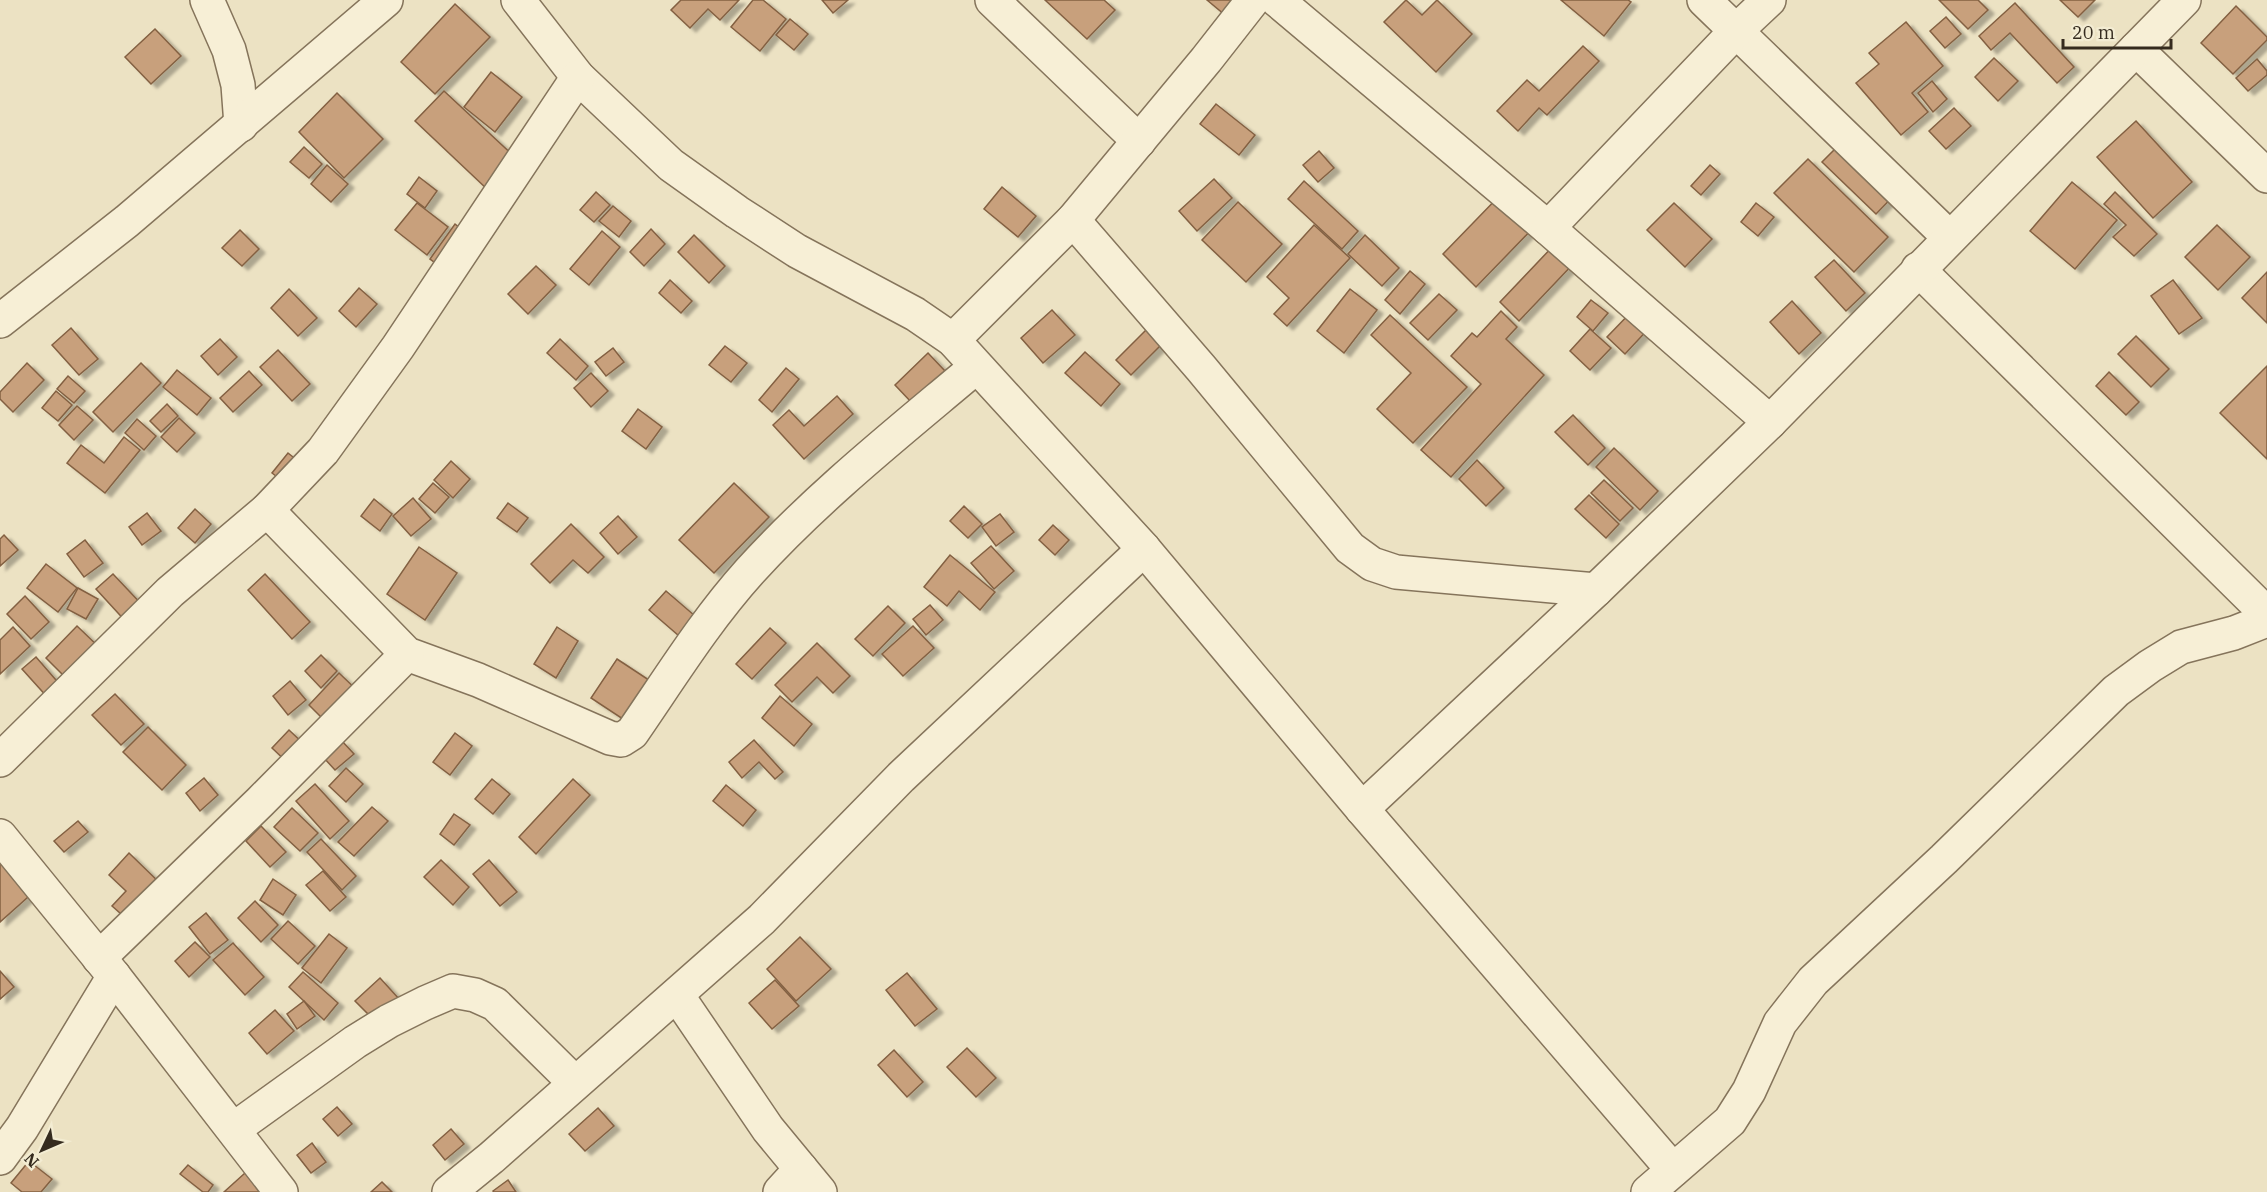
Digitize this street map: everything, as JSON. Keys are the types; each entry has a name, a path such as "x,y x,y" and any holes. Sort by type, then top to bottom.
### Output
{"street":[{"path":"207,0 229,50 238,86 242,125"},
{"path":"0,321 127,221 386,0"},
{"path":"518,0 578,77 671,165 797,251 915,314 953,340 1144,549 1362,809 1673,1170"},
{"path":"953,340 1073,220 1206,60 1252,0"},
{"path":"1277,0 1548,228 1770,422"},
{"path":"1704,0 1950,238"},
{"path":"1548,228 1736,31 1769,0"},
{"path":"1362,809 1596,590 1770,422 2184,0"},
{"path":"1000,3 1139,141"},
{"path":"2136,49 2267,176"},
{"path":"0,760 170,592 267,510 323,451 391,357 578,77"},
{"path":"1073,220 1201,368 1350,548 1372,564 1396,572 1596,590"},
{"path":"1918,269 2267,614"},
{"path":"267,510 407,654 489,684 610,738 621,740 632,733 710,619 751,570 837,484 976,367"},
{"path":"449,1192 762,919 901,777 1144,549"},
{"path":"1648,1192 1730,1121 1749,1091 1780,1023 1813,981 1944,859 2116,691 2181,647 2234,633 2267,620"},
{"path":"0,1158 22,1128 106,967 260,802 407,654"},
{"path":"0,836 234,1129 281,1192"},
{"path":"234,1129 355,1042 424,1003 453,992 475,994 495,1004 576,1083"},
{"path":"676,995 768,1129 800,1184"}],"building":[{"path":"681,0 739,0 720,20 708,9 690,28 671,10"},
{"path":"753,0 763,0 786,19 760,51 731,27"},
{"path":"822,0 848,0 833,13"},
{"path":"1045,0 1104,0 1115,10 1087,39"},
{"path":"1207,0 1248,0 1231,20"},
{"path":"1406,0 1422,15 1437,0 1472,34 1436,72 1384,22"},
{"path":"1561,0 1628,0 1631,2 1604,36"},
{"path":"1939,0 1978,0 1988,10 1968,29"},
{"path":"2060,0 2095,0 2078,17"},
{"path":"2015,3 2074,67 2057,83 2010,33 1991,50 1979,36"},
{"path":"455,4 490,37 435,94 401,62"},
{"path":"2236,6 2267,37 2267,40 2233,74 2201,43"},
{"path":"1946,17 1961,34 1945,48 1930,31"},
{"path":"790,19 808,34 794,50 776,35"},
{"path":"1906,22 1943,66 1912,93 1928,112 1901,135 1856,83 1879,64 1869,53"},
{"path":"155,29 181,56 151,84 125,57"},
{"path":"1583,46 1599,61 1547,115 1539,108 1518,131 1497,111 1527,80 1539,91"},
{"path":"1994,58 2018,81 1998,101 1975,77"},
{"path":"2257,59 2267,71 2267,75 2248,91 2236,78"},
{"path":"491,72 522,97 495,132 464,107"},
{"path":"1932,81 1947,99 1933,112 1918,93"},
{"path":"444,91 517,159 488,190 415,121"},
{"path":"337,93 383,139 344,178 299,132"},
{"path":"1216,104 1255,135 1239,155 1200,124"},
{"path":"1954,108 1971,126 1946,149 1929,131"},
{"path":"2136,121 2192,182 2153,218 2097,157"},
{"path":"1855,129 1908,181 1876,214 1822,162"},
{"path":"304,147 322,164 309,178 290,162"},
{"path":"1319,151 1334,168 1318,182 1303,165"},
{"path":"1808,159 1888,237 1854,272 1774,193"},
{"path":"327,165 348,184 331,202 311,184"},
{"path":"1710,165 1720,174 1701,195 1691,186"},
{"path":"419,177 437,191 425,208 407,194"},
{"path":"1214,179 1232,198 1197,231 1179,211"},
{"path":"1304,181 1358,231 1342,249 1288,199"},
{"path":"2072,182 2117,220 2075,269 2030,231"},
{"path":"1002,187 1036,216 1018,237 984,209"},
{"path":"1505,190 1539,222 1476,287 1443,254"},
{"path":"596,192 610,205 594,222 580,210"},
{"path":"2115,192 2157,234 2134,256 2113,237 2126,225 2104,204"},
{"path":"1238,202 1282,244 1246,282 1202,240"},
{"path":"417,203 448,227 427,255 395,230"},
{"path":"1674,203 1712,239 1685,267 1647,230"},
{"path":"1756,203 1774,217 1758,236 1741,222"},
{"path":"613,206 631,221 619,237 599,221"},
{"path":"455,224 466,233 442,268 430,259"},
{"path":"1314,225 1350,258 1287,326 1274,314 1289,298 1267,277"},
{"path":"2217,225 2250,257 2218,290 2185,257"},
{"path":"651,229 665,244 644,266 630,252"},
{"path":"240,230 259,249 242,266 222,248"},
{"path":"602,231 620,247 589,285 570,269"},
{"path":"694,235 725,266 709,283 678,252"},
{"path":"1365,235 1399,268 1382,286 1348,254"},
{"path":"1556,243 1575,262 1519,321 1500,302"},
{"path":"1834,260 1865,293 1846,311 1815,277"},
{"path":"536,266 556,285 528,314 508,294"},
{"path":"1410,271 1425,284 1400,314 1385,300"},
{"path":"2267,272 2267,323 2242,298"},
{"path":"670,280 692,301 681,313 659,293"},
{"path":"2173,280 2202,318 2179,334 2151,296"},
{"path":"359,288 377,304 356,327 339,311"},
{"path":"289,289 317,318 298,336 271,308"},
{"path":"1350,289 1377,310 1344,353 1317,331"},
{"path":"1439,294 1457,310 1428,340 1410,323"},
{"path":"1591,300 1608,313 1593,331 1577,317"},
{"path":"1792,301 1821,333 1799,354 1770,322"},
{"path":"1634,309 1652,325 1625,354 1607,337"},
{"path":"1052,310 1075,335 1043,363 1021,338"},
{"path":"1501,311 1517,327 1506,339 1544,375 1451,477 1421,450 1481,384 1451,356 1472,333 1477,337"},
{"path":"1390,315 1467,387 1413,443 1377,409 1411,373 1371,335"},
{"path":"1153,323 1168,338 1131,375 1116,360"},
{"path":"71,328 98,359 79,375 52,345"},
{"path":"1590,329 1611,348 1590,370 1570,351"},
{"path":"2136,336 2169,369 2151,387 2118,354"},
{"path":"220,339 237,357 218,375 201,356"},
{"path":"560,339 588,366 576,380 547,353"},
{"path":"725,346 747,363 731,382 709,365"},
{"path":"613,348 624,362 606,376 595,362"},
{"path":"278,350 310,384 292,401 260,367"},
{"path":"1085,352 1120,384 1101,406 1065,373"},
{"path":"928,353 945,371 912,403 895,385"},
{"path":"27,363 44,380 13,412 0,399 0,392"},
{"path":"141,363 161,383 113,432 93,412"},
{"path":"2267,366 2267,459 2220,413"},
{"path":"786,368 799,379 772,412 759,400"},
{"path":"177,370 211,398 197,415 163,387"},
{"path":"249,371 262,385 233,412 220,398"},
{"path":"2109,372 2139,402 2126,415 2096,386"},
{"path":"591,373 608,391 591,407 574,388"},
{"path":"68,376 85,391 74,403 57,389"},
{"path":"56,391 72,405 58,421 42,408"},
{"path":"837,396 853,414 804,459 773,425 789,410 804,426"},
{"path":"167,404 178,416 161,432 150,421"},
{"path":"77,406 93,420 74,440 59,425"},
{"path":"638,409 662,427 646,449 622,431"},
{"path":"1573,415 1605,448 1588,465 1555,432"},
{"path":"179,418 195,433 177,452 161,437"},
{"path":"137,419 156,436 144,450 125,433"},
{"path":"124,437 140,450 105,493 67,463 81,445 104,463"},
{"path":"1614,448 1658,491 1640,510 1596,467"},
{"path":"288,453 307,468 291,488 272,473"},
{"path":"1477,460 1504,488 1486,506 1459,479"},
{"path":"451,461 470,479 453,498 434,480"},
{"path":"1604,480 1633,508 1620,521 1591,493"},
{"path":"433,483 449,497 435,513 419,499"},
{"path":"734,483 769,517 714,573 679,540"},
{"path":"1589,495 1619,524 1606,538 1575,509"},
{"path":"413,498 431,519 411,536 393,516"},
{"path":"374,499 392,514 380,531 361,516"},
{"path":"508,503 528,518 517,532 497,518"},
{"path":"964,506 982,524 968,538 950,521"},
{"path":"195,509 211,524 195,543 178,528"},
{"path":"147,513 161,531 142,545 129,527"},
{"path":"1000,514 1014,532 996,546 982,527"},
{"path":"618,516 637,537 618,554 600,533"},
{"path":"571,524 604,557 588,573 573,560 550,583 531,564"},
{"path":"1053,525 1069,540 1055,555 1039,540"},
{"path":"4,535 18,550 0,566 0,539"},
{"path":"85,540 103,563 84,577 67,554"},
{"path":"991,546 1014,571 994,589 971,563"},
{"path":"419,547 457,573 425,620 387,594"},
{"path":"950,555 995,592 980,610 959,591 947,606 924,587"},
{"path":"46,564 77,588 58,612 27,588"},
{"path":"113,574 146,609 129,625 96,589"},
{"path":"265,574 310,622 292,639 248,590"},
{"path":"78,588 98,599 86,619 67,609"},
{"path":"666,591 702,622 686,642 649,610"},
{"path":"25,596 49,622 31,639 7,614"},
{"path":"930,605 943,620 926,635 913,619"},
{"path":"888,606 905,623 873,656 855,639"},
{"path":"77,626 101,649 70,682 46,658"},
{"path":"913,626 934,648 903,676 882,654"},
{"path":"13,627 30,646 0,674 0,640"},
{"path":"557,627 578,641 556,678 534,664"},
{"path":"770,628 786,643 752,679 736,664"},
{"path":"817,643 850,676 833,693 817,677 792,702 775,685"},
{"path":"321,655 337,671 321,688 305,671"},
{"path":"36,657 62,687 49,699 22,669"},
{"path":"617,659 661,688 635,727 591,698"},
{"path":"339,673 361,694 330,726 309,705"},
{"path":"290,681 306,700 288,715 273,696"},
{"path":"115,694 144,724 121,745 92,715"},
{"path":"780,696 812,724 794,746 762,718"},
{"path":"148,727 186,765 162,790 123,752"},
{"path":"289,730 307,747 290,765 272,748"},
{"path":"455,733 472,746 450,775 433,762"},
{"path":"754,740 783,772 775,779 759,762 742,778 729,762"},
{"path":"342,741 354,754 335,770 324,758"},
{"path":"346,768 363,784 346,802 329,786"},
{"path":"204,778 218,795 200,811 186,793"},
{"path":"492,779 510,794 493,814 475,799"},
{"path":"573,779 590,795 536,854 519,837"},
{"path":"315,784 349,821 330,839 296,801"},
{"path":"726,785 756,810 743,826 713,801"},
{"path":"372,807 388,821 354,856 338,842"},
{"path":"292,808 318,833 300,851 274,827"},
{"path":"454,814 470,825 454,845 440,834"},
{"path":"78,821 88,832 64,852 54,841"},
{"path":"261,826 286,852 270,867 246,841"},
{"path":"0,832 46,881 0,922"},
{"path":"321,839 356,876 342,890 307,852"},
{"path":"129,853 163,886 129,921 112,906 126,891 109,875"},
{"path":"441,860 469,887 453,905 424,877"},
{"path":"489,860 517,892 500,906 473,874"},
{"path":"323,871 346,897 330,911 306,885"},
{"path":"273,879 296,895 283,915 260,900"},
{"path":"255,901 278,925 261,942 238,918"},
{"path":"206,913 228,940 210,954 189,927"},
{"path":"288,921 315,946 298,964 271,939"},
{"path":"329,934 347,948 321,983 302,968"},
{"path":"800,937 831,969 796,1001 767,969"},
{"path":"195,942 210,957 189,977 175,961"},
{"path":"233,943 264,977 245,995 213,960"},
{"path":"0,971 14,987 0,999"},
{"path":"303,972 338,1003 324,1020 289,987"},
{"path":"907,973 937,1009 915,1026 886,990"},
{"path":"380,978 400,1000 376,1022 355,1001"},
{"path":"775,980 799,1006 772,1029 749,1003"},
{"path":"304,1001 315,1016 297,1029 287,1014"},
{"path":"275,1010 294,1031 267,1054 249,1033"},
{"path":"967,1048 996,1078 976,1097 947,1067"},
{"path":"894,1050 923,1082 907,1097 878,1065"},
{"path":"337,1107 352,1124 338,1136 323,1119"},
{"path":"598,1108 614,1126 585,1151 569,1134"},
{"path":"451,1129 464,1144 445,1160 433,1145"},
{"path":"312,1143 326,1162 311,1173 297,1155"},
{"path":"29,1161 52,1179 41,1192 22,1192 11,1183"},
{"path":"188,1165 213,1185 208,1192 203,1192 180,1174"},
{"path":"245,1173 262,1192 224,1192"},
{"path":"508,1180 516,1192 493,1191"},
{"path":"382,1182 392,1192 371,1192"}]}
